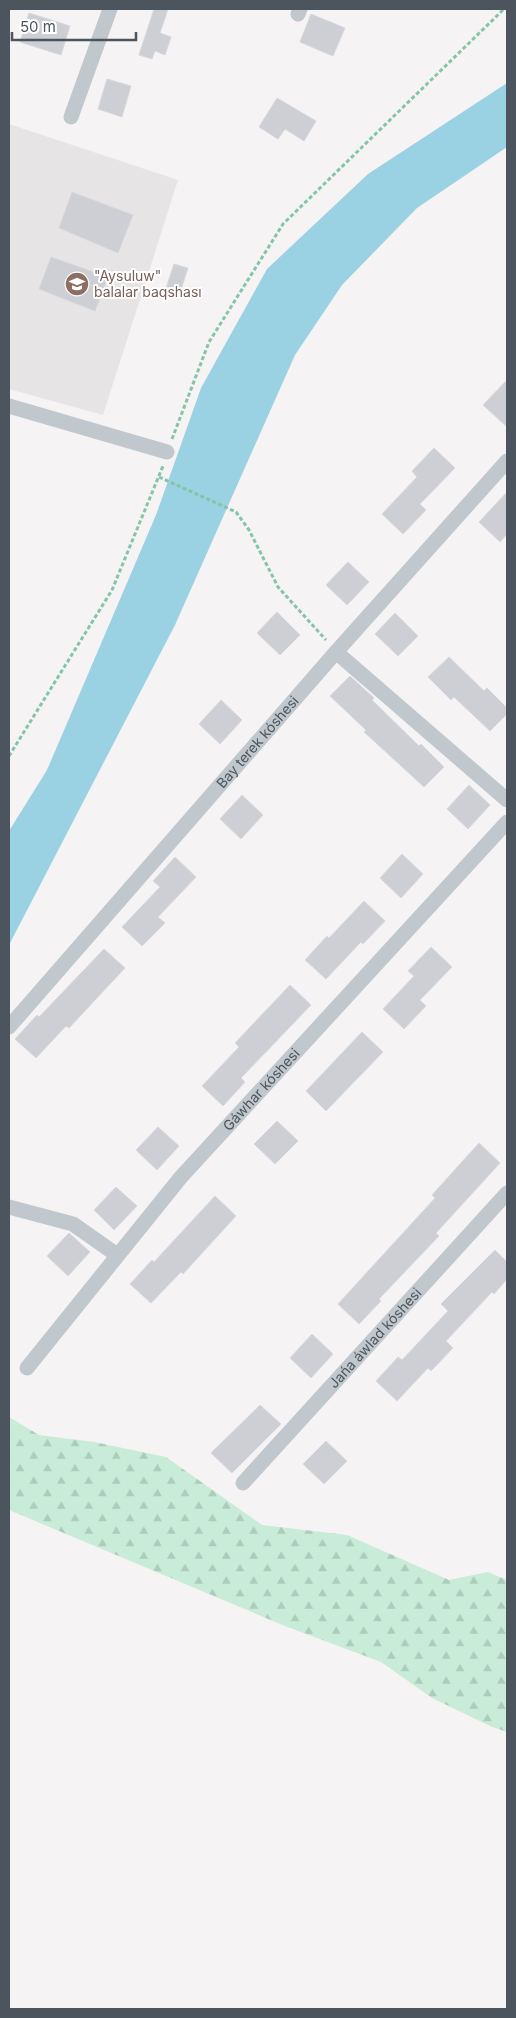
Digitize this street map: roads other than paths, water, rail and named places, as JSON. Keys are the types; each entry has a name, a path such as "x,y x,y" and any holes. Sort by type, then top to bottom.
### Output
{"street":[{"path":"71,117 110,9"},
{"path":"9,406 167,452"},
{"name":"Bay terek kóshesi","path":"9,1027 336,652 507,461"},
{"path":"336,652 507,800"},
{"name":"Gáwhar kóshesi","path":"27,1368 181,1177 507,822"},
{"name":"Jańa áwlad kóshesi","path":"243,1483 507,1193"},
{"path":"9,1207 73,1224 118,1255"}],"water":[{"path":"507,83 507,147 417,208 342,285 295,355 175,625 9,945 9,831 47,770 156,515 201,388 267,269 368,174"}],"place":[{"name":"\"Aysuluw\" balalar baqshası","path":"77,284"}]}
